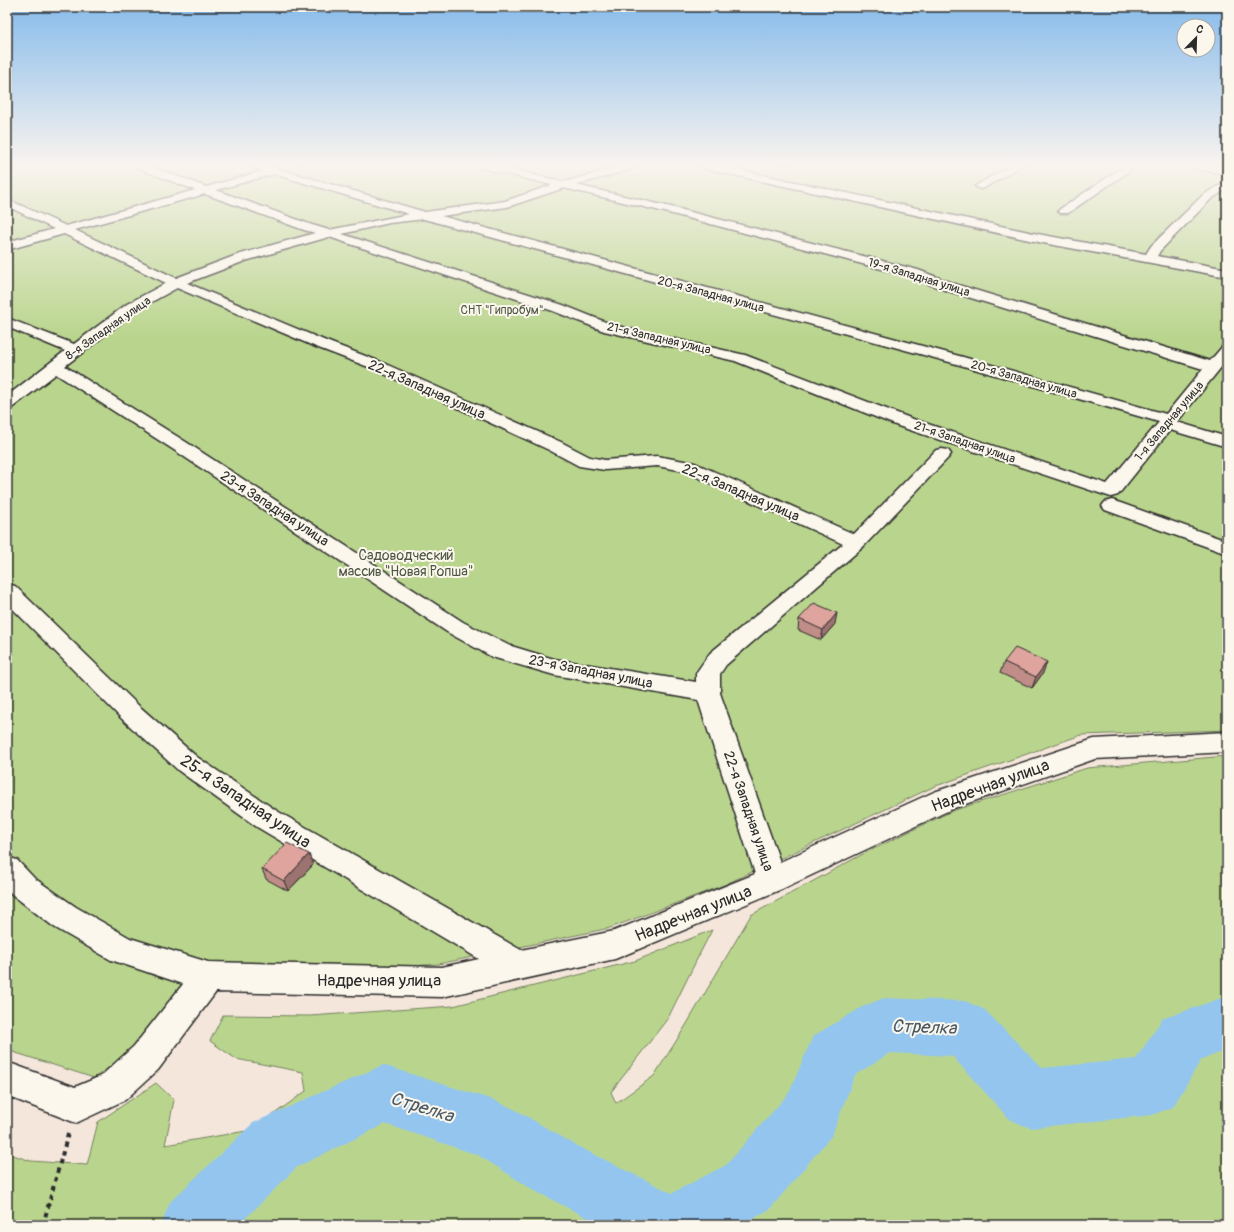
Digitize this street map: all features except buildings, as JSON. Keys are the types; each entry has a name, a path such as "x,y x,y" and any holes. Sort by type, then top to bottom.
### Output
{"street":[{"name":"22-я Западная улица","path":"49,222 163,277 321,344 376,365 555,446 585,462 605,465 657,461 689,467 856,542 718,659 708,673 708,693 772,880"},
{"path":"7,246 91,222"},
{"name":"21-я Западная улица","path":"293,222 558,308 609,328 740,358 904,422 1112,499 1227,548"},
{"name":"8-я Западная улица","path":"7,404 54,366 132,308 177,282 241,258 329,233 377,222"},
{"name":"20-я Западная улица","path":"452,222 958,360 1168,422 1227,442"},
{"name":"19-я Западная улица","path":"719,222 913,273 965,291 1223,357"},
{"path":"967,222 1043,239 1227,273"},
{"path":"1150,259 1155,249 1182,222"},
{"path":"7,322 75,350"},
{"name":"1-я Западная улица","path":"1112,499 1168,422 1223,357"},
{"name":"23-я Западная улица","path":"54,366 180,446 455,627 500,651 554,666 708,693"},
{"path":"856,542 942,454"},
{"name":"25-я Западная улица","path":"7,591 130,712 188,764 267,819 519,966"},
{"name":"Надречная улица","path":"7,869 24,887 65,917 122,950 208,977 442,982 615,945 772,880 944,800 1094,749 1227,742"},
{"path":"7,1080 76,1105 112,1088 146,1058 208,977"}],"path":[{"path":"43,1225 76,1105"}],"green space":[{"name":"Садоводческий массив \"Новая Ропша\"","path":"7,222 1227,222 1227,730 1081,735 933,787 724,885 610,928 439,964 232,979 94,1078 7,1050"},
{"path":"1227,756 1227,1225 7,1225 7,1153 31,1161 87,1165 98,1122 156,1083 174,1100 165,1145 252,1130 306,1091 303,1072 236,1059 210,1041 223,1015 310,1016 453,1006 635,961 712,930 668,1018 611,1092 616,1103 654,1076 685,1027 751,915 861,855 952,811 1087,768"}],"waterway":[{"name":"Стрелка","path":"677,1225 748,1187 811,1114 833,1056 884,1025 965,1029 1031,1099 1152,1086 1182,1039 1227,1023"},
{"name":"Стрелка","path":"193,1225 275,1145 383,1094 493,1130 557,1169 668,1225"}],"park label":[{"name":"СНТ \"Гипробум\"","path":"502,310"}]}
